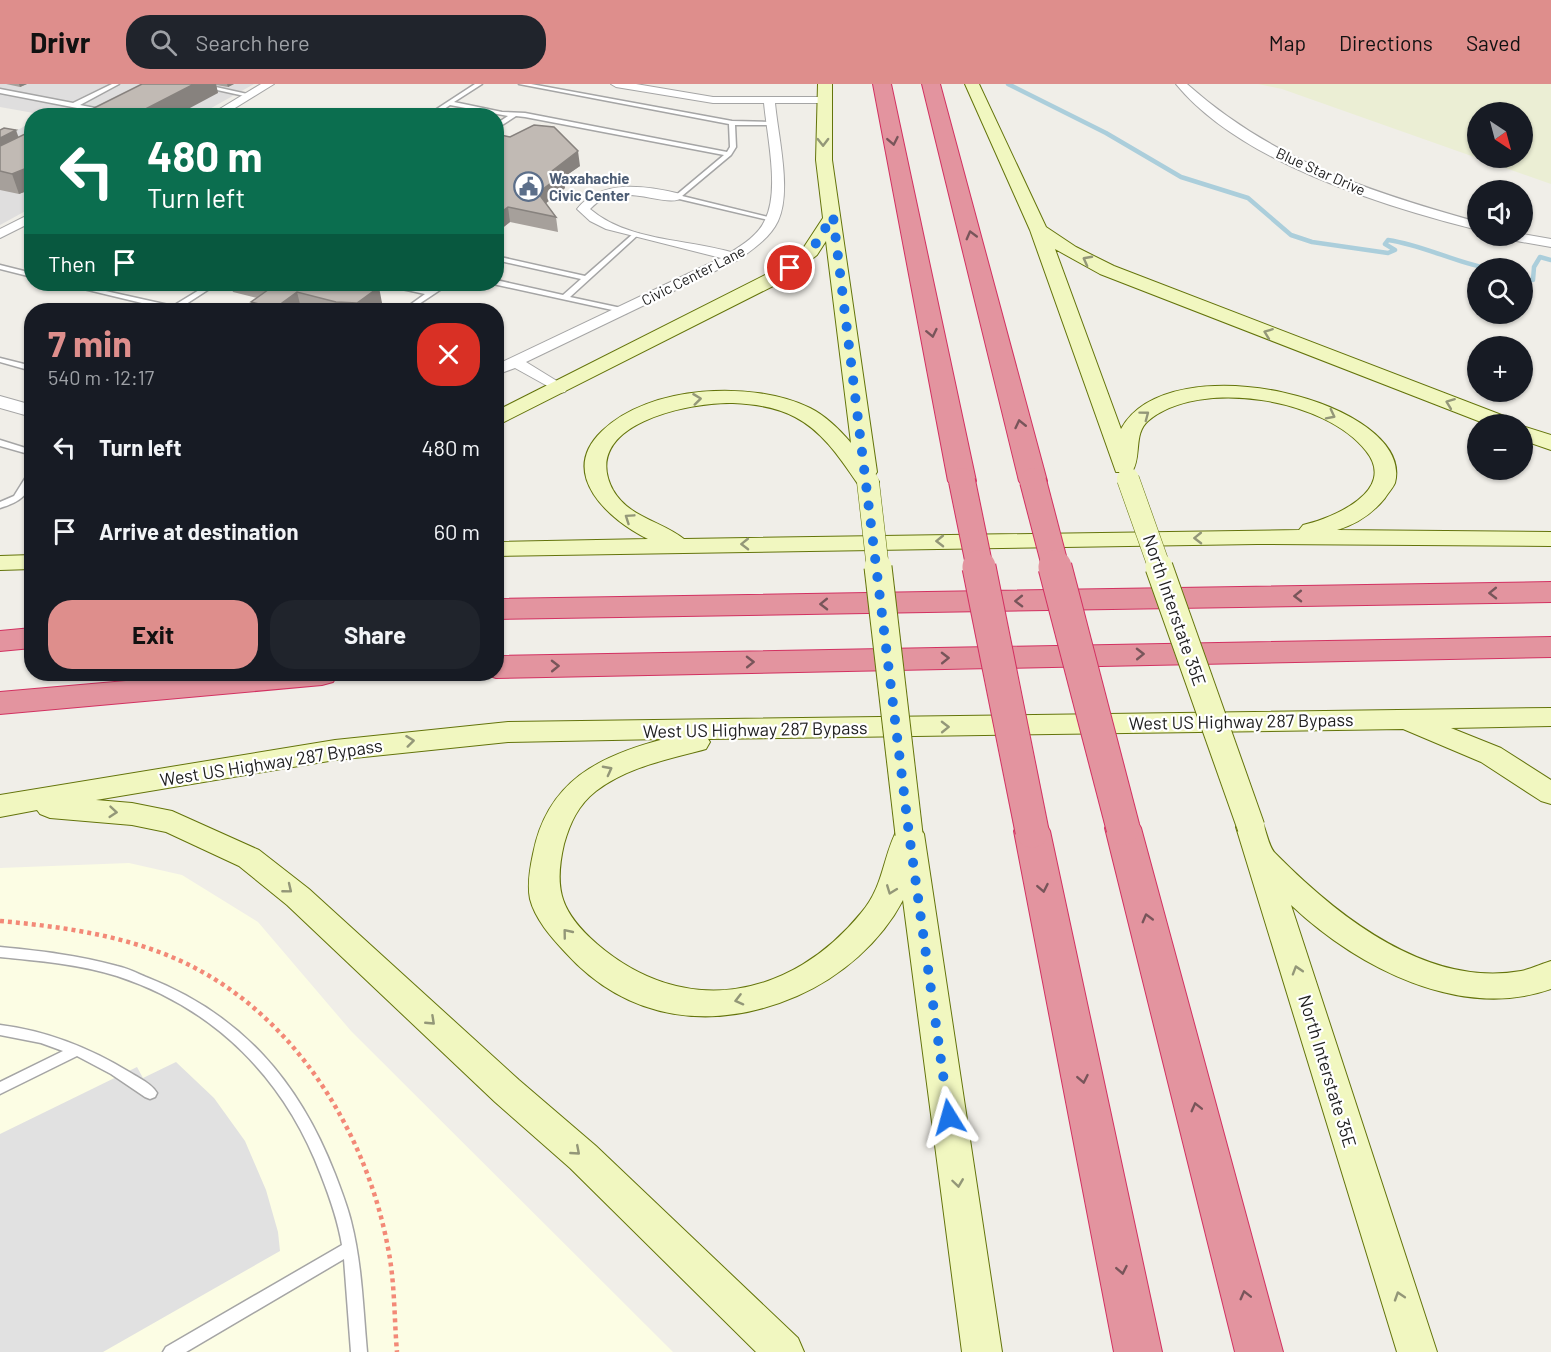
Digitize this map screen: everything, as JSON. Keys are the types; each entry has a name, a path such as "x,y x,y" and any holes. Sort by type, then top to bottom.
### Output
{"highway":[{"path":"882,84 1138,1352"},
{"path":"931,84 1259,1352"},
{"path":"504,609 1551,592"},
{"path":"0,641 24,639"},
{"path":"504,667 1551,647"},
{"path":"0,703 244,681"}],"main road":[{"name":"North Interstate 35E","path":"972,84 1039,230 1256,841 1417,1352"},
{"path":"824,92 824,160 833,216 853,393 868,482 909,834 982,1352"},
{"path":"504,416 780,275 811,251 833,216"},
{"path":"1039,230 1107,270 1478,414"},
{"path":"1126,473 1132,428 1142,416 1174,399 1208,391 1250,391 1291,399 1348,424 1375,446 1385,465 1384,481 1375,498 1356,515 1313,530 1257,537"},
{"path":"680,544 645,529 613,506 600,487 596,467 599,450 612,432 637,417 676,403 709,398 743,398 773,402 801,411 841,442 868,482"},
{"path":"1533,436 1551,443"},
{"path":"504,549 680,544 1257,537 1551,539"},
{"path":"0,563 24,562"},
{"name":"West US Highway 287 Bypass","path":"6,805 335,750 439,737 544,731 760,730 1551,717"},
{"path":"1400,719 1491,755 1551,794"},
{"path":"760,730 667,747 638,756 580,787 561,810 551,834 544,880 545,899 554,917 581,950 600,968 632,986 675,1000 706,1004 725,1004 790,985 831,960 860,935 887,902 909,834"},
{"path":"6,805 132,814 172,822 249,858 298,897 507,1091 583,1157 784,1352"},
{"path":"1256,841 1295,892 1322,916 1369,948 1403,965 1444,980 1490,986 1525,984 1551,974"}],"street":[{"path":"227,108 269,84"},
{"path":"616,84 705,99 769,101 824,92"},
{"name":"Blue Star Drive","path":"1180,84 1227,124 1310,169 1373,194 1467,223"},
{"path":"769,101 778,203 773,219"},
{"path":"677,197 638,191 610,191 589,200 583,209 590,219 636,234 715,250 733,257"},
{"name":"Civic Center Lane","path":"504,367 733,257 762,236 773,219"},
{"path":"0,234 24,221"},
{"path":"1533,240 1551,243"},
{"path":"516,362 560,389"},
{"path":"0,402 24,409"}],"lane":[{"path":"73,106 116,84"},
{"path":"193,84 249,95"},
{"path":"441,108 479,84"},
{"path":"522,84 732,123 771,123"},
{"path":"0,90 87,108"},
{"path":"448,103 479,108"},
{"path":"504,112 729,154"},
{"path":"504,122 516,114"},
{"path":"677,197 729,154 733,147 732,123"},
{"path":"677,197 773,219"},
{"path":"564,298 636,234"},
{"path":"504,260 586,278"},
{"path":"0,267 24,273"},
{"path":"504,284 623,311"},
{"path":"96,291 147,303"},
{"path":"186,303 203,291"},
{"path":"422,291 431,293"},
{"path":"416,303 434,291"},
{"path":"0,360 24,367"},
{"path":"0,443 24,450"},
{"path":"0,505 17,498 24,487"},
{"path":"0,952 94,963 148,981 201,1009 252,1048 288,1092 315,1142 339,1204 353,1275 359,1352"},
{"path":"0,1030 76,1050 112,1066 150,1093"},
{"path":"0,1088 76,1050"},
{"path":"171,1352 348,1249"}],"shaded area":[{"path":"0,84 254,84 211,108 24,108 24,111 0,107"},
{"path":"1258,84 1551,84 1551,184 1506,168 1533,168 1533,102 1467,102 1467,154 1282,89"},
{"path":"24,127 24,212 0,225 0,139"},
{"path":"129,863 182,875 258,922 351,1031 673,1352 0,1352 0,868"},
{"path":"176,1062 214,1098 245,1141 266,1190 278,1232 280,1251 103,1352 0,1352 0,1134 137,1067 143,1078"}],"building":[{"path":"142,84 194,84 148,108 94,108"},
{"name":"Waxahachie Civic Center","path":"534,125 554,127 578,151 552,171 564,173 538,193 556,217 508,207 504,210 504,136 510,137"},
{"path":"4,128 16,130 0,138 0,130"},
{"path":"24,134 24,169 12,174 0,171 0,146"},
{"path":"266,291 374,291 357,303 336,302 297,292 282,303 251,302"}],"waterway":[{"path":"1008,84 1106,133 1181,177 1248,198 1291,235 1312,242 1388,253 1395,250 1385,244 1388,240 1467,263"},
{"path":"1533,280 1534,267 1540,257 1551,260"}],"place":[{"name":"Waxahachie Civic Center","path":"528,187"}],"route":[{"path":"790,268 811,251 833,216 853,393 868,482 909,834 949,1117"}]}
